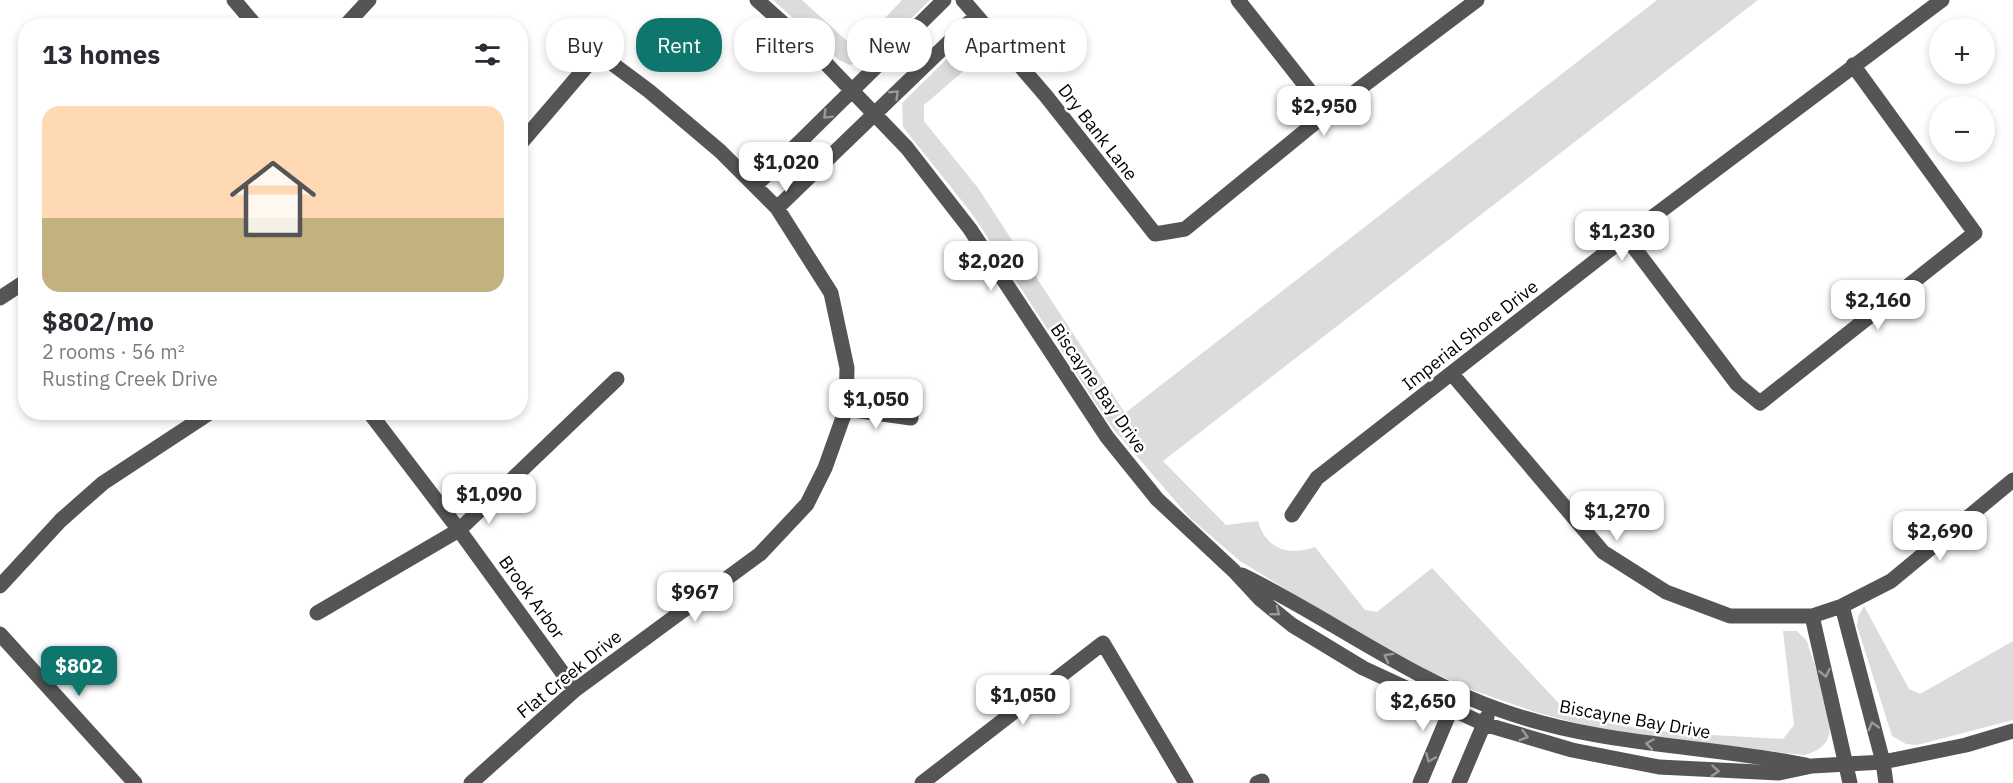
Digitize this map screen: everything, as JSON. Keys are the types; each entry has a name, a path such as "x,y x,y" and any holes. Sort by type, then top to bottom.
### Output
{"street":[{"path":"234,0 249,18"},
{"path":"352,18 369,0"},
{"name":"Biscayne Bay Drive","path":"757,0 853,89 907,148 970,229 1107,438 1157,499 1234,571 1260,599 1292,625 1363,668 1484,724 1572,750 1659,767 1779,773 1812,766"},
{"path":"755,186 944,0"},
{"name":"Dry Bank Lane","path":"963,0 1046,96 1155,234 1185,229 1327,113"},
{"path":"1238,0 1327,113 1477,0"},
{"name":"Imperial Shore Drive","path":"1292,515 1317,478 1626,237 1942,0"},
{"path":"777,208 976,16"},
{"name":"Flat Creek Drive","path":"471,783 575,690 760,554 807,504 825,468 846,409 847,368 831,293 777,208 720,151 649,91 598,53 528,135"},
{"path":"1626,237 1737,384 1760,403 1975,233 1853,65"},
{"path":"0,298 18,286"},
{"path":"1452,374 1603,552 1666,592 1730,616 1812,616 1842,606 1891,581 2013,480"},
{"path":"318,613 459,530 616,379"},
{"path":"846,409 910,418"},
{"path":"0,586 62,520 103,483 199,420"},
{"name":"Brook Arbor","path":"375,420 459,530 575,690"},
{"name":"Biscayne Bay Drive","path":"1234,571 1458,694 1575,732 1812,766 1883,762 1966,745 2013,731"},
{"path":"1842,606 1883,762 1886,783"},
{"path":"1812,616 1850,783"},
{"path":"0,634 135,783"},
{"path":"927,781 1103,643 1186,783"},
{"path":"1420,783 1458,694"},
{"path":"1458,783 1491,706"}],"shaded area":[{"path":"773,0 802,0 822,18 793,18"},
{"path":"902,0 930,0 912,18 885,18"},
{"path":"1657,0 1758,0 1163,461 1226,525 1258,521 1267,539 1280,548 1297,551 1315,547 1365,610 1377,612 1432,568 1567,712 1612,724 1676,733 1783,739 1794,725 1783,631 1797,631 1807,641 1827,706 1830,731 1827,740 1817,750 1804,755 1658,739 1602,730 1535,712 1475,691 1395,656 1240,561 1190,518 1110,425 973,215 903,127 902,103 944,62 944,72 963,72 924,105 924,121 978,188 1125,413"},
{"path":"835,30 847,40 847,64 835,56"},
{"path":"1864,606 1909,689 1920,694 2013,641 2013,720 1917,745 1906,744 1892,736 1857,626 1858,617"}]}
